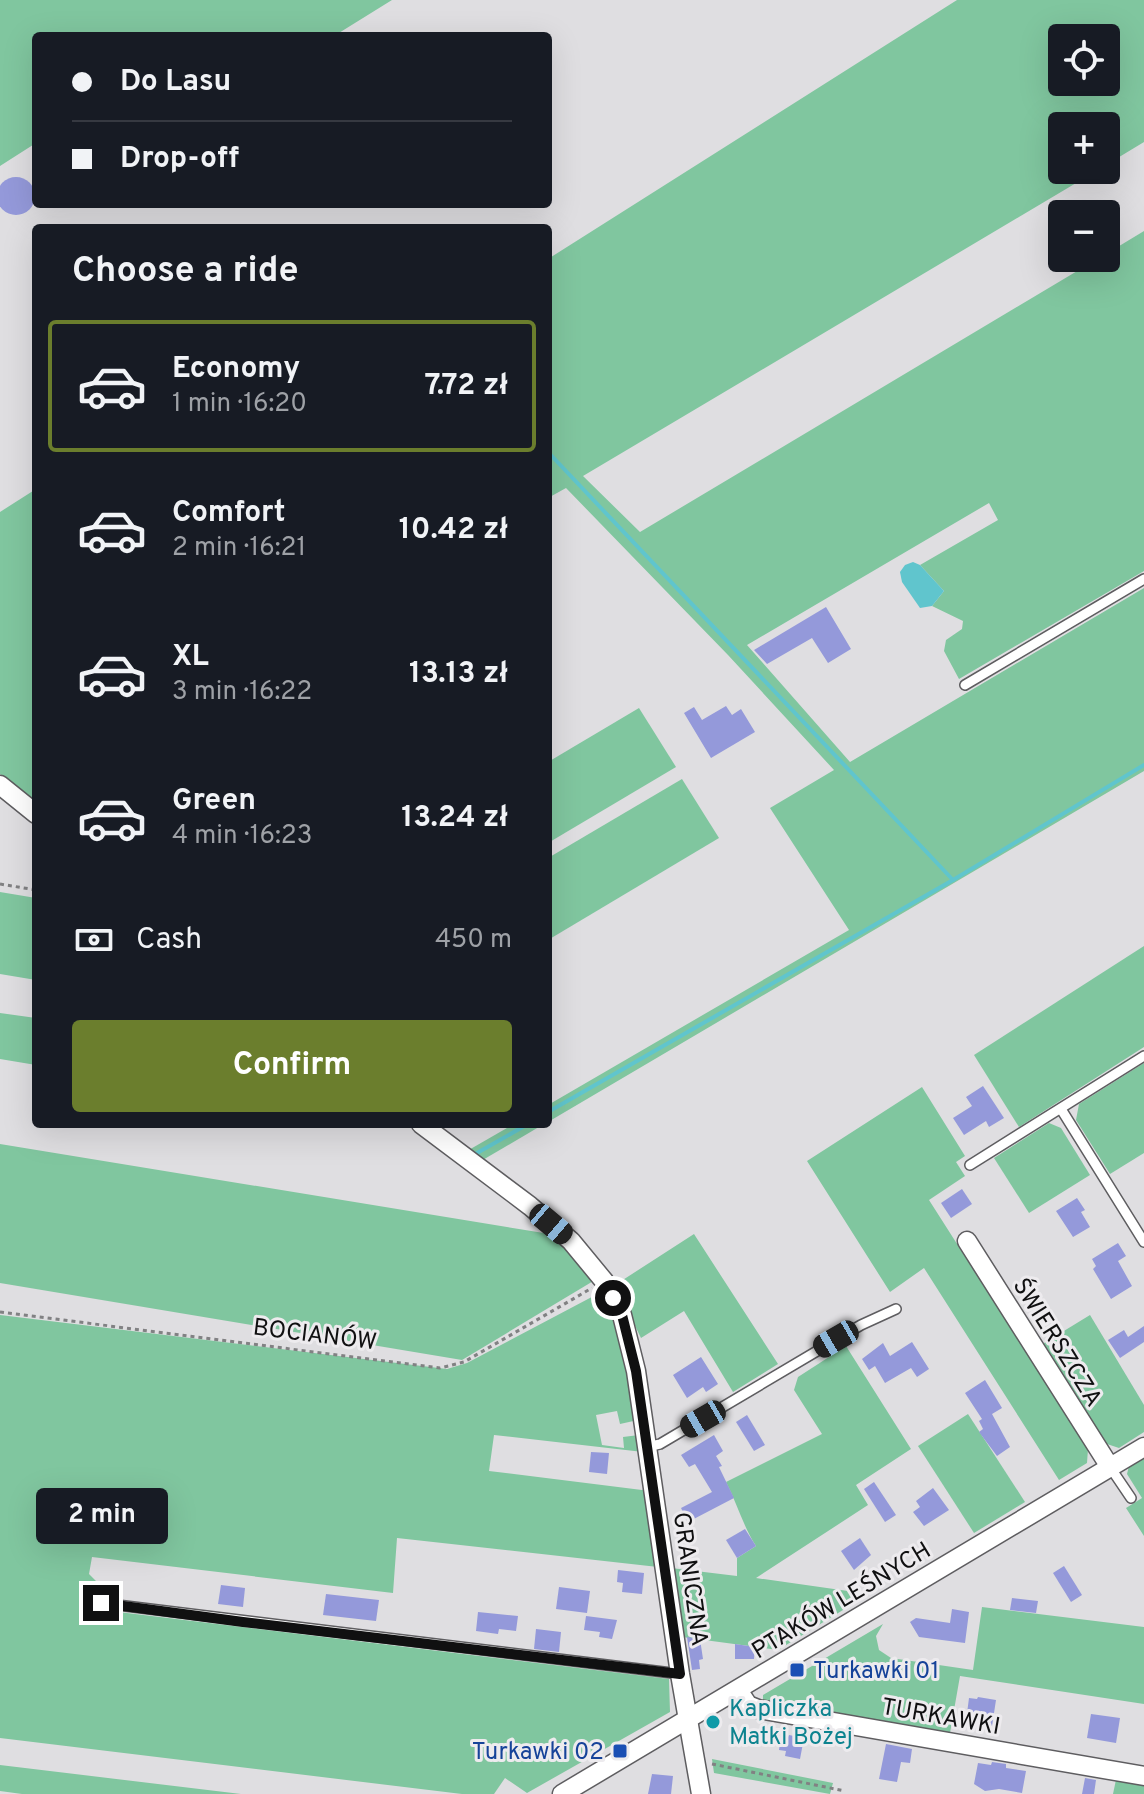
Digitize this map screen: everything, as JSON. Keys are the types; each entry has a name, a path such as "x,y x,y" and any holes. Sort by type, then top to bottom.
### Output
{"street":[{"path":"0,785 32,811"},
{"name":"GRANICZNA","path":"426,1128 571,1241 604,1281 622,1315 636,1371 680,1674 701,1794"},
{"name":"ŚWIERSZCZA","path":"967,1241 1110,1467"},
{"name":"PTAKÓW LEŚNYCH","path":"562,1794 1144,1447"},
{"name":"TURKAWKI","path":"738,1690 745,1702 758,1709 1144,1776"}],"lane":[{"path":"965,685 1144,579"},
{"path":"970,1165 1144,1056"},
{"path":"1061,1109 1144,1242"},
{"path":"647,1447 660,1444 861,1325 896,1309"},
{"path":"1110,1467 1131,1498"},
{"path":"101,1603 680,1674"}],"path":[{"path":"0,884 32,889"},
{"name":"BOCIANÓW","path":"0,1312 440,1368 464,1362 604,1281"},
{"path":"697,1763 845,1791"}],"green space":[{"path":"0,0 392,0 340,32 32,32 32,146 0,166"},
{"path":"957,0 1144,0 1144,142 1120,157 1120,112 1048,112 1048,184 1074,184 583,476 640,532 1076,272 1120,272 1120,246 1144,231 1144,571 959,679 944,651 946,640 962,629 963,621 932,606 944,591 920,565 998,520 989,503 747,645 850,762 1144,588 1144,771 552,1120 552,1103 849,930 770,808 834,770 566,488 552,496 552,256"},
{"path":"32,492 32,802 0,774 0,512"},
{"path":"639,708 676,767 552,841 552,760"},
{"path":"682,779 719,838 552,938 552,856"},
{"path":"0,892 32,897 32,979 0,974"},
{"path":"1144,946 1144,1047 1019,1127 974,1055"},
{"path":"0,1013 32,1017 32,1064 0,1059"},
{"path":"1144,1063 1144,1153 1110,1174 1076,1120 1079,1104"},
{"path":"922,1087 965,1156 956,1162 965,1176 929,1200 1088,1449 1087,1463 1059,1480 924,1268 890,1292 807,1161"},
{"path":"1049,1123 1061,1128 1090,1175 1029,1213 994,1158"},
{"path":"507,1128 537,1128 481,1161 467,1151"},
{"path":"0,1144 556,1235 595,1280 462,1360 0,1283"},
{"path":"694,1234 778,1364 733,1392 684,1311 641,1338 615,1285"},
{"path":"605,1290 622,1328 638,1420 620,1424 617,1411 596,1415 602,1445 624,1448 623,1437 639,1435 643,1452 494,1435 489,1471 642,1490 648,1488 658,1567 397,1538 393,1593 92,1557 89,1574 98,1583 94,1609 669,1679 670,1712 527,1793 505,1778 494,1794 462,1794 0,1738 0,1315 447,1369 467,1363"},
{"path":"1090,1315 1144,1405 1144,1432 1119,1448 1104,1443 1041,1345"},
{"path":"846,1346 911,1449 856,1485 868,1505 756,1578 869,1594 778,1650 682,1637 671,1568 737,1576 737,1558 756,1546 726,1482 822,1434 794,1390 798,1377"},
{"path":"968,1414 1025,1502 974,1533 918,1446"},
{"path":"1144,1457 1144,1536 1126,1508 1142,1498 1127,1474 1129,1466"},
{"path":"982,1607 1144,1627 1144,1704 960,1676 950,1733 763,1704 763,1695 883,1624 876,1636 879,1650 891,1658 973,1670"},
{"path":"712,1759 833,1783 830,1794 714,1773"},
{"path":"0,1765 241,1794 22,1794 0,1791"},
{"path":"1117,1775 1144,1780 1144,1794 1113,1794"}],"water":[{"path":"913,562 920,565 944,591 932,606 920,608 902,582 900,572 905,565"}],"building":[{"path":"16,177 29,183 32,204 29,209 16,215 3,209 -1,203 -1,189 3,183"},
{"path":"826,607 851,649 828,663 812,638 767,664 754,650"},
{"path":"726,706 732,715 741,709 755,732 711,758 684,713 694,707 702,720"},
{"path":"983,1086 1004,1118 989,1127 986,1121 964,1135 953,1118 972,1106 966,1097"},
{"path":"962,1189 972,1204 951,1218 941,1203"},
{"path":"1077,1198 1090,1227 1073,1237 1056,1211"},
{"path":"1118,1243 1126,1256 1118,1261 1132,1286 1111,1299 1093,1269 1096,1266 1092,1259"},
{"path":"1144,1326 1144,1342 1120,1358 1108,1340 1124,1330 1128,1337"},
{"path":"912,1342 929,1369 917,1377 911,1368 885,1383 875,1366 869,1370 862,1359 883,1343 890,1356"},
{"path":"701,1357 718,1384 706,1392 703,1387 687,1398 673,1375"},
{"path":"985,1380 1002,1408 992,1414 1010,1447 997,1456 979,1432 983,1429 979,1421 982,1419 965,1393"},
{"path":"747,1415 765,1445 754,1451 736,1422"},
{"path":"714,1435 723,1451 716,1456 722,1466 719,1467 734,1498 688,1522 681,1508 712,1492 695,1464 689,1467 681,1455"},
{"path":"591,1452 609,1453 607,1474 589,1472"},
{"path":"874,1482 896,1515 885,1522 864,1489"},
{"path":"933,1488 949,1510 924,1526 913,1512 920,1507 916,1501"},
{"path":"745,1529 756,1546 737,1558 726,1540"},
{"path":"860,1538 871,1555 854,1570 841,1551"},
{"path":"1064,1566 1082,1595 1071,1602 1053,1573"},
{"path":"618,1570 644,1573 642,1594 622,1592 623,1583 617,1582"},
{"path":"221,1585 245,1588 243,1607 218,1604"},
{"path":"559,1587 590,1591 587,1613 556,1609"},
{"path":"326,1594 379,1600 376,1621 323,1615"},
{"path":"1012,1598 1038,1601 1036,1613 1010,1610"},
{"path":"952,1609 969,1612 965,1643 919,1637 910,1622 916,1618 950,1623"},
{"path":"478,1612 518,1616 516,1631 499,1629 498,1634 476,1631"},
{"path":"586,1616 617,1620 612,1639 599,1637 600,1632 584,1630"},
{"path":"536,1629 561,1632 559,1652 534,1649"},
{"path":"687,1637 700,1639 703,1659 699,1660 700,1669 692,1670"},
{"path":"735,1644 755,1647 754,1659 735,1659"},
{"path":"969,1698 996,1700 992,1726 979,1727 974,1722 966,1721"},
{"path":"1091,1714 1120,1718 1116,1743 1087,1738"},
{"path":"781,1736 804,1738 800,1759 785,1756 786,1751 779,1750"},
{"path":"886,1744 912,1749 910,1763 901,1762 897,1782 879,1779"},
{"path":"992,1762 1026,1771 1022,1793 999,1789 985,1791 974,1784 978,1763 991,1765"},
{"path":"652,1774 673,1776 671,1794 648,1794"},
{"path":"1085,1778 1096,1780 1094,1794 1082,1794"}],"waterway":[{"path":"552,456 953,880"},
{"path":"552,1110 953,880 1144,765"},
{"path":"477,1153 521,1128"}],"place":[{"name":"Turkawki 01","path":"797,1670"},
{"name":"Kapliczka Matki Bożej","path":"713,1722"},
{"name":"Turkawki 02","path":"620,1751"}],"route":[{"path":"101,1603 680,1674 636,1371 622,1315 613,1298"}]}
